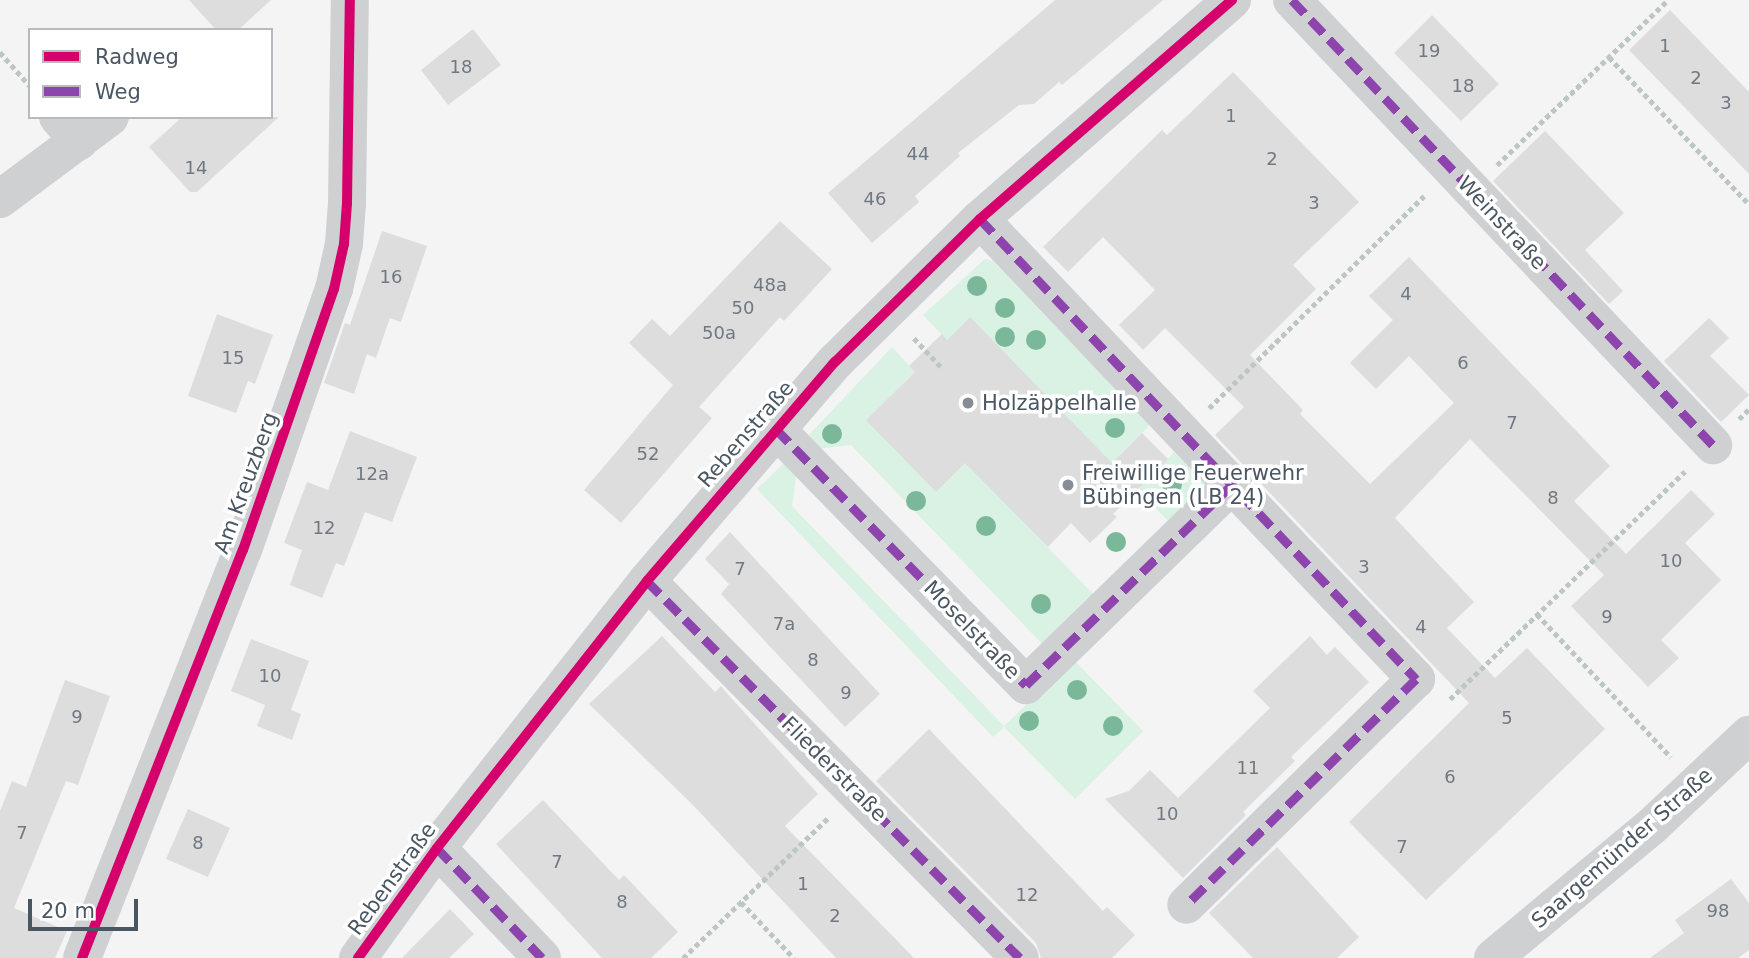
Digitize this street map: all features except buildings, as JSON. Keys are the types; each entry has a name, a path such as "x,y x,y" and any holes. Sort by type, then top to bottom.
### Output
{"street":[{"name":"Am Kreuzberg","path":"82,958 243,550 334,289 344,244 347,203 350,0"},
{"name":"Rebenstraße","path":"358,958 437,848 647,581 776,429 886,310 980,219 1232,0"},
{"name":"Weinstraße","path":"1292,0 1713,445"},
{"path":"0,199 68,129 103,119"},
{"path":"980,219 1416,679 1186,905"},
{"name":"Moselstraße","path":"776,429 1026,685 1232,485"},
{"name":"Fliederstraße","path":"647,581 1020,958"},
{"name":"Saargemünder Straße","path":"1493,958 1698,785 1749,735"},
{"path":"437,848 542,958"}],"path":[{"path":"1183,434 1461,180 1609,57 1668,0"},
{"path":"0,52 28,84"},
{"path":"1609,57 1749,204"},
{"path":"1416,679 1442,707 1749,409"},
{"path":"1537,614 1698,785"},
{"path":"683,958 856,791"},
{"path":"741,902 794,958"}],"green space":[{"path":"985,259 993,261 1150,425 1120,455 1146,481 1174,452 1210,489 1173,526 970,318 947,340 923,315"},
{"path":"892,347 915,372 866,420 965,462 1098,599 1047,649 851,445 817,449 806,438"},
{"path":"787,460 797,470 792,506 1004,726 1073,659 1143,731 1075,799 1004,727 993,737 757,489"}],"marked path":[{"path":"1292,0 1713,445"},
{"path":"980,219 1416,679 1186,905"},
{"path":"776,429 1026,685 1232,485"},
{"path":"647,581 1020,958"},
{"path":"437,848 542,958"}],"cycle path":[{"path":"82,958 243,550 334,289 344,244 347,203 350,0"},
{"path":"358,958 437,848 647,581 835,362 980,219 1232,0"}],"place":[{"name":"Holzäppelhalle","path":"968,403"},
{"name":"Freiwillige Feuerwehr Bübingen (LB 24)","path":"1068,485"}]}
